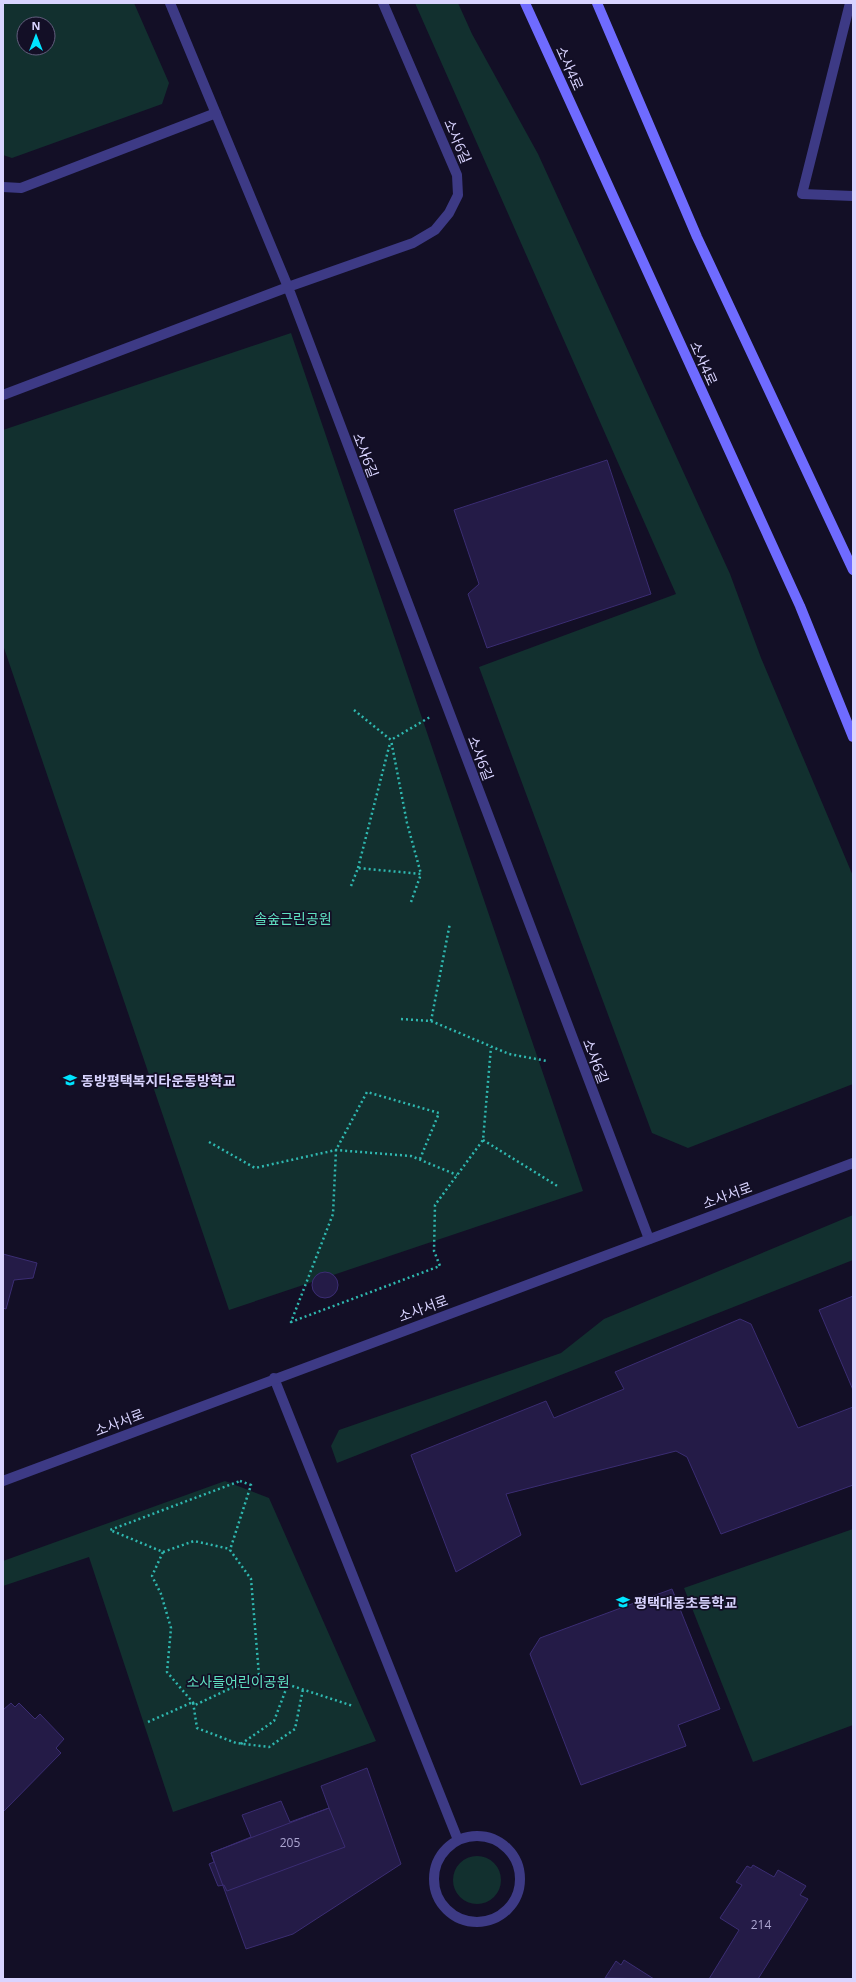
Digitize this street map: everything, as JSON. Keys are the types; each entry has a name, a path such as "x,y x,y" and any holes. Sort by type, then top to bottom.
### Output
{"main road":[{"name":"소사4로","path":"525,3 800,606 853,737"},
{"path":"597,3 698,237 853,570"}],"street":[{"path":"170,3 288,287"},
{"name":"소사6길","path":"3,395 288,287 413,244 436,230 449,213 458,195 457,175 383,3"},
{"path":"850,3 802,194 853,196"},
{"path":"3,187 21,188 216,113"},
{"name":"소사6길","path":"288,287 649,1239"},
{"name":"소사서로","path":"3,1481 274,1378 853,1163"},
{"path":"274,1378 458,1840"},
{"path":"472,1836 486,1837 499,1842 510,1851 517,1863 521,1877 519,1892 512,1905 501,1915 488,1921 473,1923 459,1919 447,1911 438,1899 434,1886 434,1872 438,1859 447,1848 458,1840 472,1836"}],"path":[{"path":"354,710 391,740 406,823 421,874 411,902"},
{"path":"351,886 358,868 391,740 436,714"},
{"path":"358,868 421,874"},
{"path":"431,1022 450,923"},
{"path":"400,1019 431,1022 509,1054 547,1061"},
{"path":"420,1159 440,1113 367,1092 336,1150 333,1214 291,1322 440,1266 434,1251 435,1205 483,1140 491,1046"},
{"path":"483,1140 559,1187"},
{"path":"209,1142 255,1168 336,1150 411,1156 457,1175"},
{"path":"230,1550 251,1485 240,1481 110,1530 163,1552 194,1542 230,1550 251,1579 259,1675"},
{"path":"163,1552 152,1576 161,1594 171,1628 167,1672 195,1705 259,1675 353,1706"},
{"path":"241,1744 274,1721 288,1684"},
{"path":"193,1702 197,1728 241,1744 269,1747 295,1729 303,1689"},
{"path":"148,1722 193,1702"}],"green space":[{"path":"3,3 134,3 169,83 162,104 12,158 3,155"},
{"path":"415,3 458,3 472,34 538,154 730,574 761,658 853,876 853,1084 688,1148 652,1133 479,667 676,594"},
{"name":"솔숲근린공원","path":"291,333 583,1191 229,1310 3,645 3,430"},
{"path":"853,1215 853,1260 337,1463 331,1446 339,1430 561,1353 604,1319"},
{"name":"소사들어린이공원","path":"225,1481 269,1498 376,1741 173,1812 89,1557 3,1586 3,1561"},
{"path":"853,1529 853,1725 753,1762 684,1588"},
{"path":"472,1856 482,1856 494,1863 501,1875 501,1885 494,1897 482,1904 472,1904 464,1900 457,1893 453,1885 453,1875 457,1867 464,1860"}],"building":[{"path":"607,460 651,594 487,648 468,594 479,584 454,510"},
{"path":"3,1254 37,1263 33,1278 14,1280 6,1309 3,1308"},
{"path":"325,1272 334,1276 338,1285 334,1294 325,1298 316,1294 312,1285 316,1276"},
{"path":"853,1296 853,1390 819,1310"},
{"path":"740,1319 751,1324 798,1428 853,1407 853,1485 721,1534 687,1457 676,1451 506,1494 521,1535 456,1572 411,1455 546,1401 554,1418 624,1389 615,1372"},
{"path":"672,1589 720,1709 678,1725 686,1746 581,1785 530,1654 540,1638"},
{"path":"11,1703 15,1707 19,1703 35,1719 40,1714 64,1739 56,1748 61,1753 3,1812 3,1710"},
{"path":"367,1768 401,1864 293,1934 246,1949 211,1853 329,1808 321,1786"},
{"path":"281,1801 290,1822 329,1808 345,1847 227,1891 224,1885 218,1886 209,1864 214,1862 211,1853 251,1837 242,1815"},
{"path":"753,1865 774,1877 778,1870 806,1886 800,1895 808,1899 758,1979 709,1979 739,1930 720,1918 742,1885 736,1882 747,1866 751,1868"},
{"path":"624,1960 654,1979 605,1978 616,1961 621,1965"}],"place":[{"name":"동방평택복지타운동방학교","path":"70,1080"},
{"name":"평택대동초등학교","path":"623,1602"}]}
